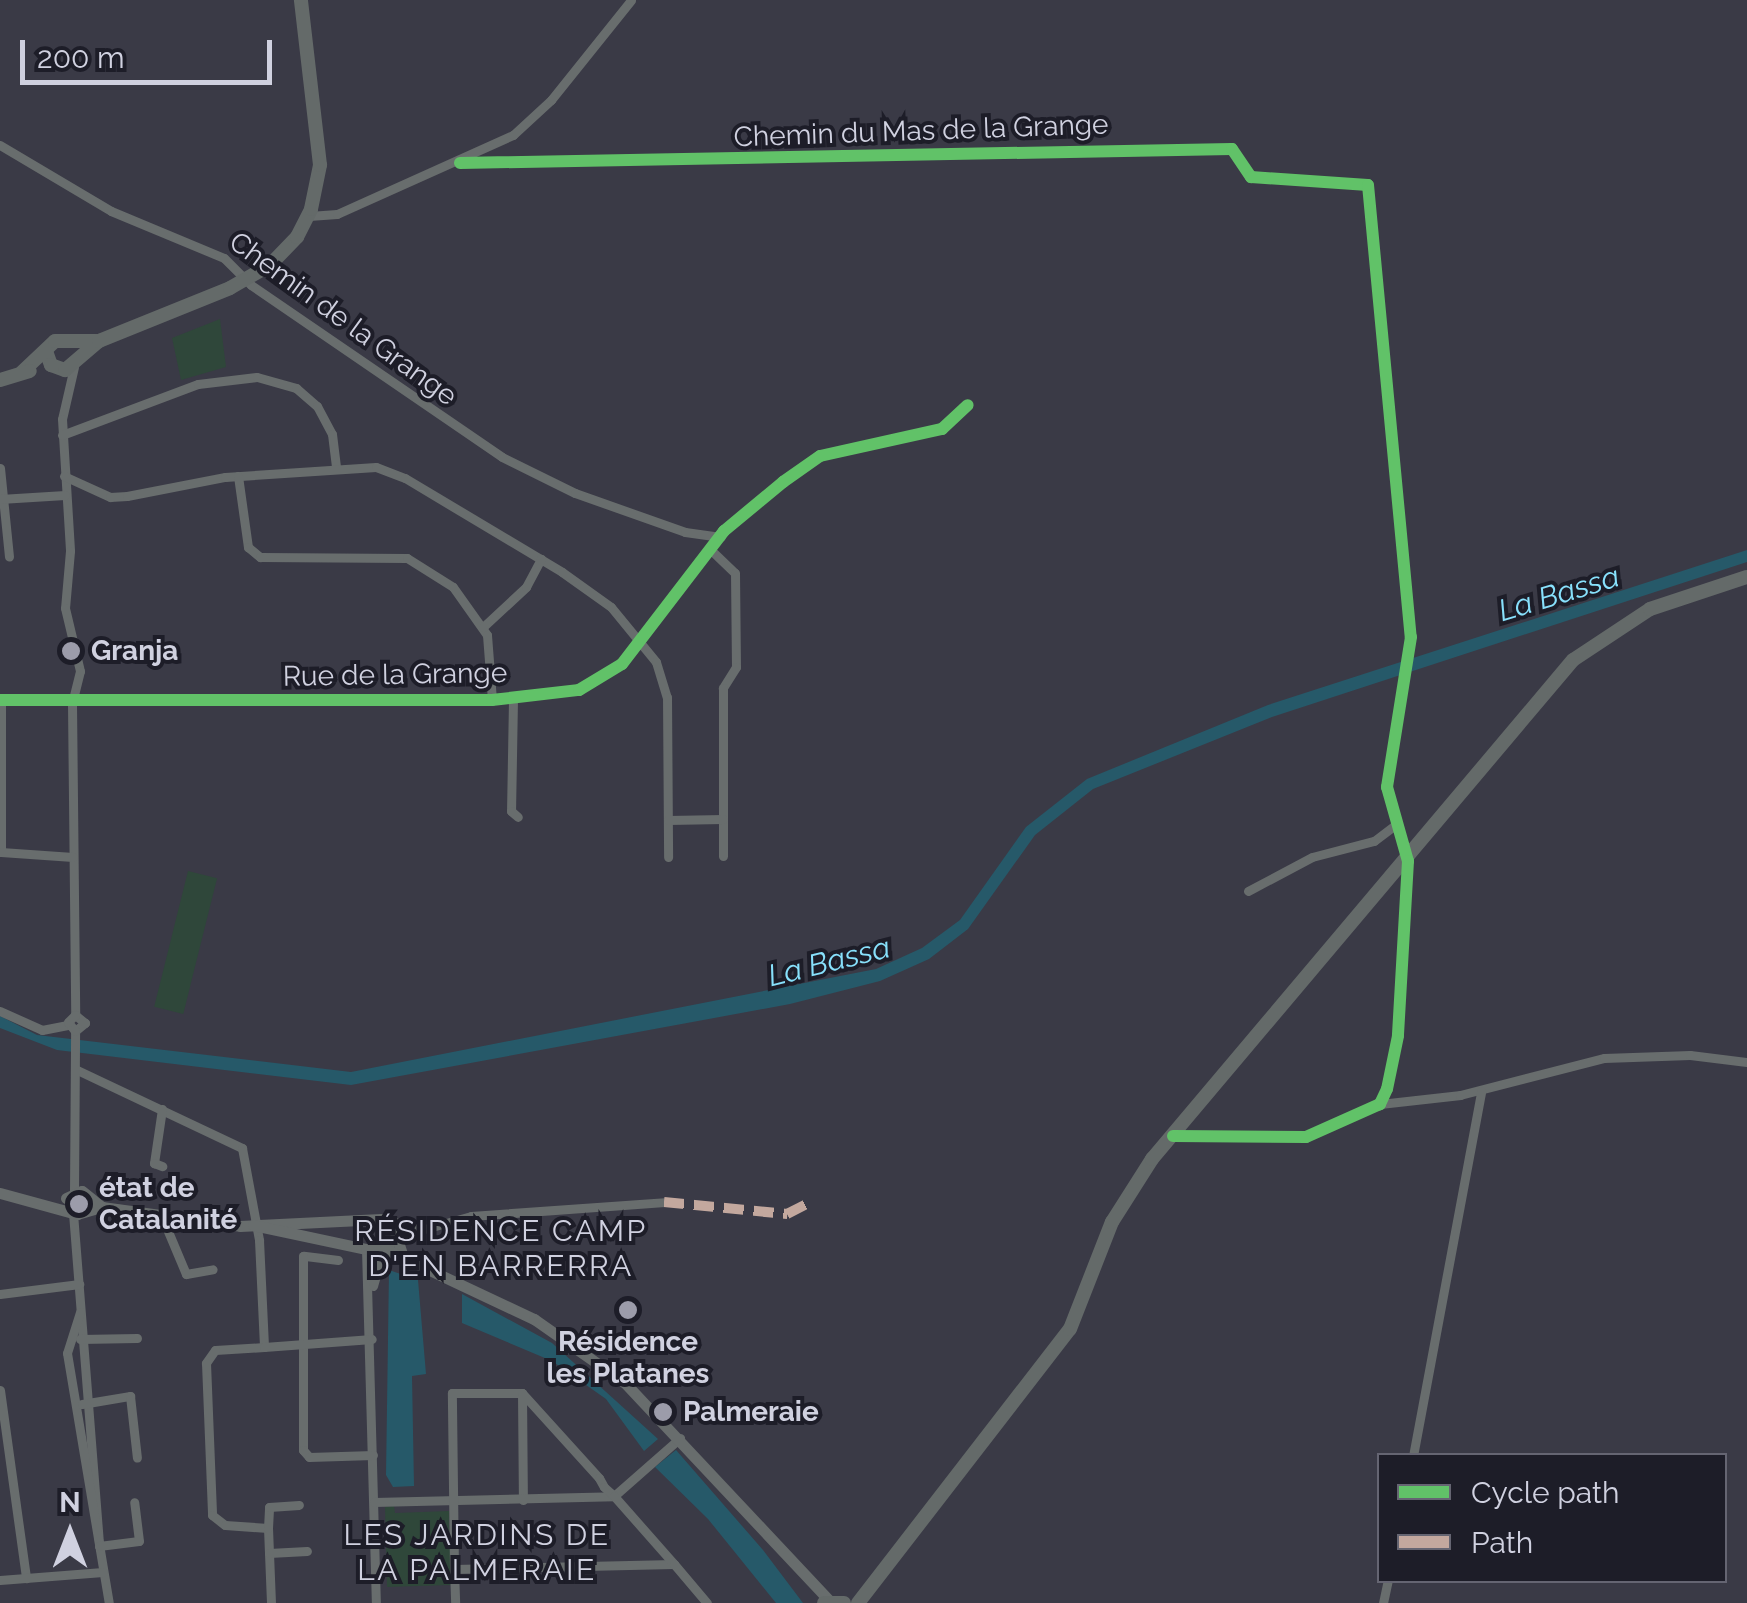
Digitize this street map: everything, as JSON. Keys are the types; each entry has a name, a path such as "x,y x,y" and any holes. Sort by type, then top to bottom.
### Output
{"main road":[{"path":"0,380 63,364 99,341 247,278 286,252 309,216 318,184 301,0"},
{"path":"63,364 60,339 75,343 99,341"},
{"path":"63,364 75,343"},
{"path":"858,1603 920,1530 1070,1329 1128,1192 1573,660 1650,609 1747,578"},
{"path":"831,1602 871,1585"}],"street":[{"path":"309,216 337,214 460,164 513,134 551,100 631,0"},
{"name":"Chemin de la Grange","path":"0,145 111,211 224,258 502,457 575,493 685,532 721,537"},
{"name":"Chemin du Mas de la Grange","path":"460,164 1232,150 1250,176 1368,185 1410,637 1387,787 1398,823"},
{"path":"0,1011 42,1030 72,1031 85,1024 75,1014 72,704 80,671 65,608 62,435 68,395 63,364"},
{"path":"62,435 198,384 257,377 296,388 317,406 332,434 336,466"},
{"path":"721,537 820,456 911,441 942,429 968,405"},
{"path":"64,476 110,496 126,496 238,476 336,466 392,471 541,559 611,606 641,642 667,696 668,858"},
{"path":"0,468 9,557"},
{"path":"238,476 248,547 260,557 407,558 454,587 484,627 492,700"},
{"path":"1,499 65,495"},
{"name":"Rue de la Grange","path":"0,700 72,704 513,700 579,690 622,664 721,537"},
{"path":"713,552 735,572 736,667 723,688 724,856"},
{"path":"484,627 526,586 541,559"},
{"path":"0,700 1,852 72,857"},
{"path":"513,700 511,811 518,817"},
{"path":"668,820 724,819"},
{"path":"1248,891 1312,856 1374,841 1398,823 1408,861 1398,1036 1380,1104"},
{"path":"72,1031 82,1340 79,1404"},
{"path":"1172,1136 1306,1136 1380,1104 1481,1091 1604,1058 1690,1055 1747,1062"},
{"path":"75,1069 236,1142 253,1224 264,1347"},
{"path":"1414,1453 1481,1091"},
{"path":"162,1110 154,1163 162,1166"},
{"path":"0,1194 162,1217 253,1224 353,1243 366,1249 472,1216 664,1202"},
{"path":"162,1217 186,1274 213,1268"},
{"path":"308,1219 308,1236"},
{"path":"253,1224 362,1220 424,1228"},
{"path":"353,1243 352,1229 362,1220"},
{"path":"372,1294 390,1244 390,1221"},
{"path":"390,1244 404,1257 534,1319 625,1384 680,1438 802,1578 831,1602"},
{"path":"366,1249 372,1294 376,1603"},
{"path":"338,1260 303,1256 304,1456 374,1455"},
{"path":"0,1294 78,1284"},
{"path":"80,1312 68,1336 109,1603"},
{"path":"68,1336 82,1340 137,1338"},
{"path":"268,1528 224,1525 212,1515 206,1363 215,1350 372,1339"},
{"path":"0,1390 26,1578"},
{"path":"522,1393 523,1500"},
{"path":"454,1603 452,1394 522,1393 707,1603"},
{"path":"79,1404 130,1396 136,1458"},
{"path":"374,1502 614,1496 680,1438"},
{"path":"99,1546 140,1541 134,1502"},
{"path":"272,1598 269,1507 299,1506"},
{"path":"269,1552 307,1551"},
{"path":"454,1569 674,1564"},
{"path":"0,1580 104,1572"}],"green space":[{"path":"220,319 226,367 181,380 172,338"},
{"path":"188,871 217,878 183,1014 154,1007"},
{"path":"394,1506 395,1513 449,1511 451,1585 387,1587 385,1507"}],"water":[{"path":"1747,550 1747,562 1272,717 1093,789 1035,835 968,929 929,959 880,981 790,1004 351,1085 57,1050 0,1028 0,1016 37,1035 351,1072 876,969 922,948 960,920 1026,827 1087,779 1268,705"},
{"path":"389,1270 418,1280 426,1374 412,1376 414,1486 393,1487 386,1475"},
{"path":"462,1294 552,1343 658,1439 644,1451 606,1399 552,1361 462,1323"},
{"path":"676,1450 763,1550 803,1603 776,1603 708,1519 655,1467"}],"marked path":[{"path":"664,1202 787,1214 809,1203"}],"cycle path":[{"path":"460,163 1232,149 1251,177 1368,185 1411,637 1387,787 1408,861 1398,1036 1380,1104 1306,1137 1173,1136"},
{"path":"0,700 492,700 579,690 622,664 724,531 783,482 820,456 942,429 968,405"}],"place":[{"name":"Granja","path":"71,651"},
{"name":"état de Catalanité","path":"79,1204"},
{"name":"Résidence les Platanes","path":"628,1310"},
{"name":"Palmeraie","path":"663,1412"}],"district":[{"name":"RÉSIDENCE CAMP D'EN BARRERRA","path":"501,1248"},
{"name":"LES JARDINS DE LA PALMERAIE","path":"477,1552"}],"water label":[{"name":"La Bassa","path":"1559,594"},
{"name":"La Bassa","path":"829,962"}]}
